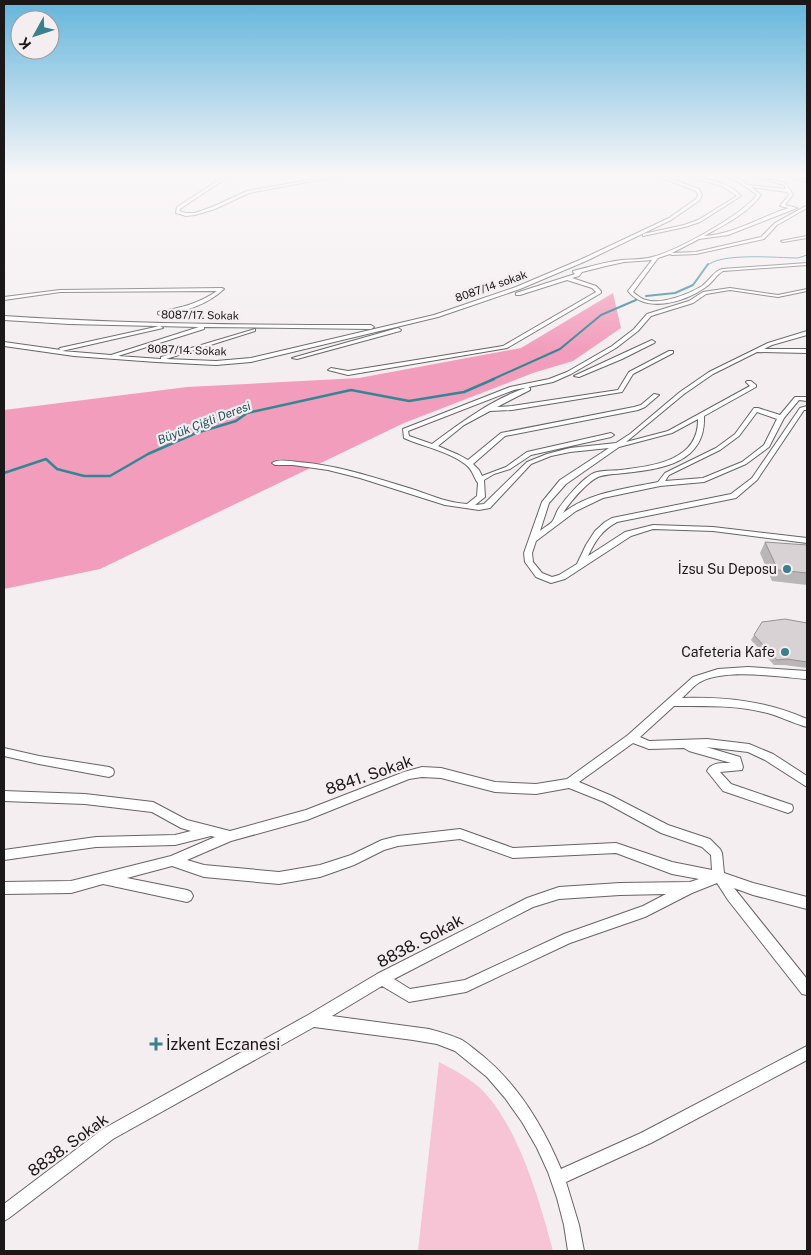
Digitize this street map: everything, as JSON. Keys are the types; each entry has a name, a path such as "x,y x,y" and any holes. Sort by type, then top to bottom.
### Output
{"street":[{"path":"632,237 637,235"},
{"path":"632,237 644,235"},
{"path":"540,280 607,264 656,258 705,235"},
{"path":"699,238 729,235"},
{"path":"664,255 696,253 762,238 765,235"},
{"name":"8087/14 sokak","path":"397,325 436,316 540,280 632,237"},
{"path":"783,241 807,237"},
{"path":"656,258 630,292 656,312"},
{"path":"645,302 666,300 692,292 708,285 714,279 715,274 722,270 807,264"},
{"path":"295,358 441,319 577,275 580,271"},
{"path":"331,370 348,373 511,345 599,292 594,287 568,278"},
{"path":"4,299 60,291 222,289 207,301 194,307 160,313"},
{"path":"469,506 481,497 482,491 480,480 475,470 469,463 459,457 406,437 405,430 512,388 550,381 569,374 605,353 636,330 649,315 691,302 705,293 722,289 778,296 807,290"},
{"name":"8087/17. Sokak","path":"4,318 212,326 350,328 397,325"},
{"path":"51,351 85,346 172,325"},
{"name":"8087/14. Sokak","path":"4,344 108,357 216,363 251,360 397,325"},
{"path":"108,357 212,326"},
{"path":"156,360 246,331 286,326"},
{"path":"807,333 770,344 711,374 682,393 632,435 563,482 546,502 528,553 529,562 539,575 551,580 562,578 628,534 653,528 713,529 807,542"},
{"path":"433,447 462,424 522,391 562,382 620,358 652,342"},
{"path":"755,351 807,352"},
{"path":"490,409 512,408 620,392 631,373 670,352"},
{"path":"275,463 294,462 319,466 444,502 479,508 487,506 505,490 520,470 535,460 570,450 649,439 670,432 754,386 748,382"},
{"path":"469,463 503,434 636,409 644,406 656,395"},
{"path":"534,539 573,509 601,496 660,484 704,480 744,463 767,446 780,418 797,398 807,399"},
{"path":"579,566 597,532 605,524 615,520 733,496 755,479 802,409 807,408"},
{"path":"660,484 668,474 718,449 737,435 756,409 780,418"},
{"path":"556,521 558,514 565,505 596,475 667,464 688,453 698,441 701,432 701,415"},
{"path":"480,480 492,473 508,468 529,453 611,435"},
{"name":"8841. Sokak","path":"4,888 71,887 172,861 230,836 307,815 408,775 422,772 441,773 495,787 536,789 569,783 632,738 696,680 718,673 748,671 807,675"},
{"path":"671,702 747,704 807,723"},
{"path":"632,738 649,745 707,743 749,748 768,757 807,782"},
{"path":"677,744 736,760 738,767 717,768 712,771 727,788 788,808"},
{"path":"4,752 109,772"},
{"path":"569,783 608,799 665,829 706,843 716,853 719,877 732,896 807,989"},
{"path":"4,796 85,799 137,804 153,807 185,824 230,836"},
{"path":"4,855 96,842 175,840 210,831"},
{"path":"172,861 204,871 279,878 329,868 354,860 382,845 398,841 460,834 513,853 616,848 672,868 719,877 753,889 807,903"},
{"name":"8838. Sokak","path":"4,1213 108,1134 313,1020 382,979 531,902 559,893 620,889 690,888 719,877"},
{"path":"102,879 187,896"},
{"path":"382,979 409,996 466,986 568,938 645,911 690,888"},
{"path":"313,1020 430,1035 454,1043 481,1062 518,1103 545,1148 558,1178 573,1223 576,1251"},
{"path":"558,1178 646,1138 807,1053"}],"shaded area":[{"path":"613,293 621,328 573,361 533,373 404,423 100,569 4,589 4,410 187,387 359,378 521,348"},
{"path":"439,1062 463,1075 479,1087 496,1107 508,1126 535,1189 553,1251 418,1251"}],"building":[{"path":"765,542 807,545 807,573 778,570"},
{"name":"Cafeteria Kafe","path":"785,619 807,623 807,662 787,659 777,660 754,635 762,622"}],"waterway":[{"name":"Büyük Çiğli Deresi","path":"707,266 714,262 736,257 798,258 807,255"},
{"name":"Büyük Çiğli Deresi","path":"646,296 675,293 693,285 708,264"},
{"name":"Büyük Çiğli Deresi","path":"491,380 560,349 601,315 636,300"},
{"name":"Büyük Çiğli Deresi","path":"4,473 46,459 57,469 84,476 110,476 148,454 196,433 236,421 247,413 351,390 409,401 464,392 494,379"}],"place":[{"name":"İzsu Su Deposu","path":"787,569"},
{"name":"Cafeteria Kafe","path":"785,652"},
{"name":"İzkent Eczanesi","path":"156,1044"}]}
